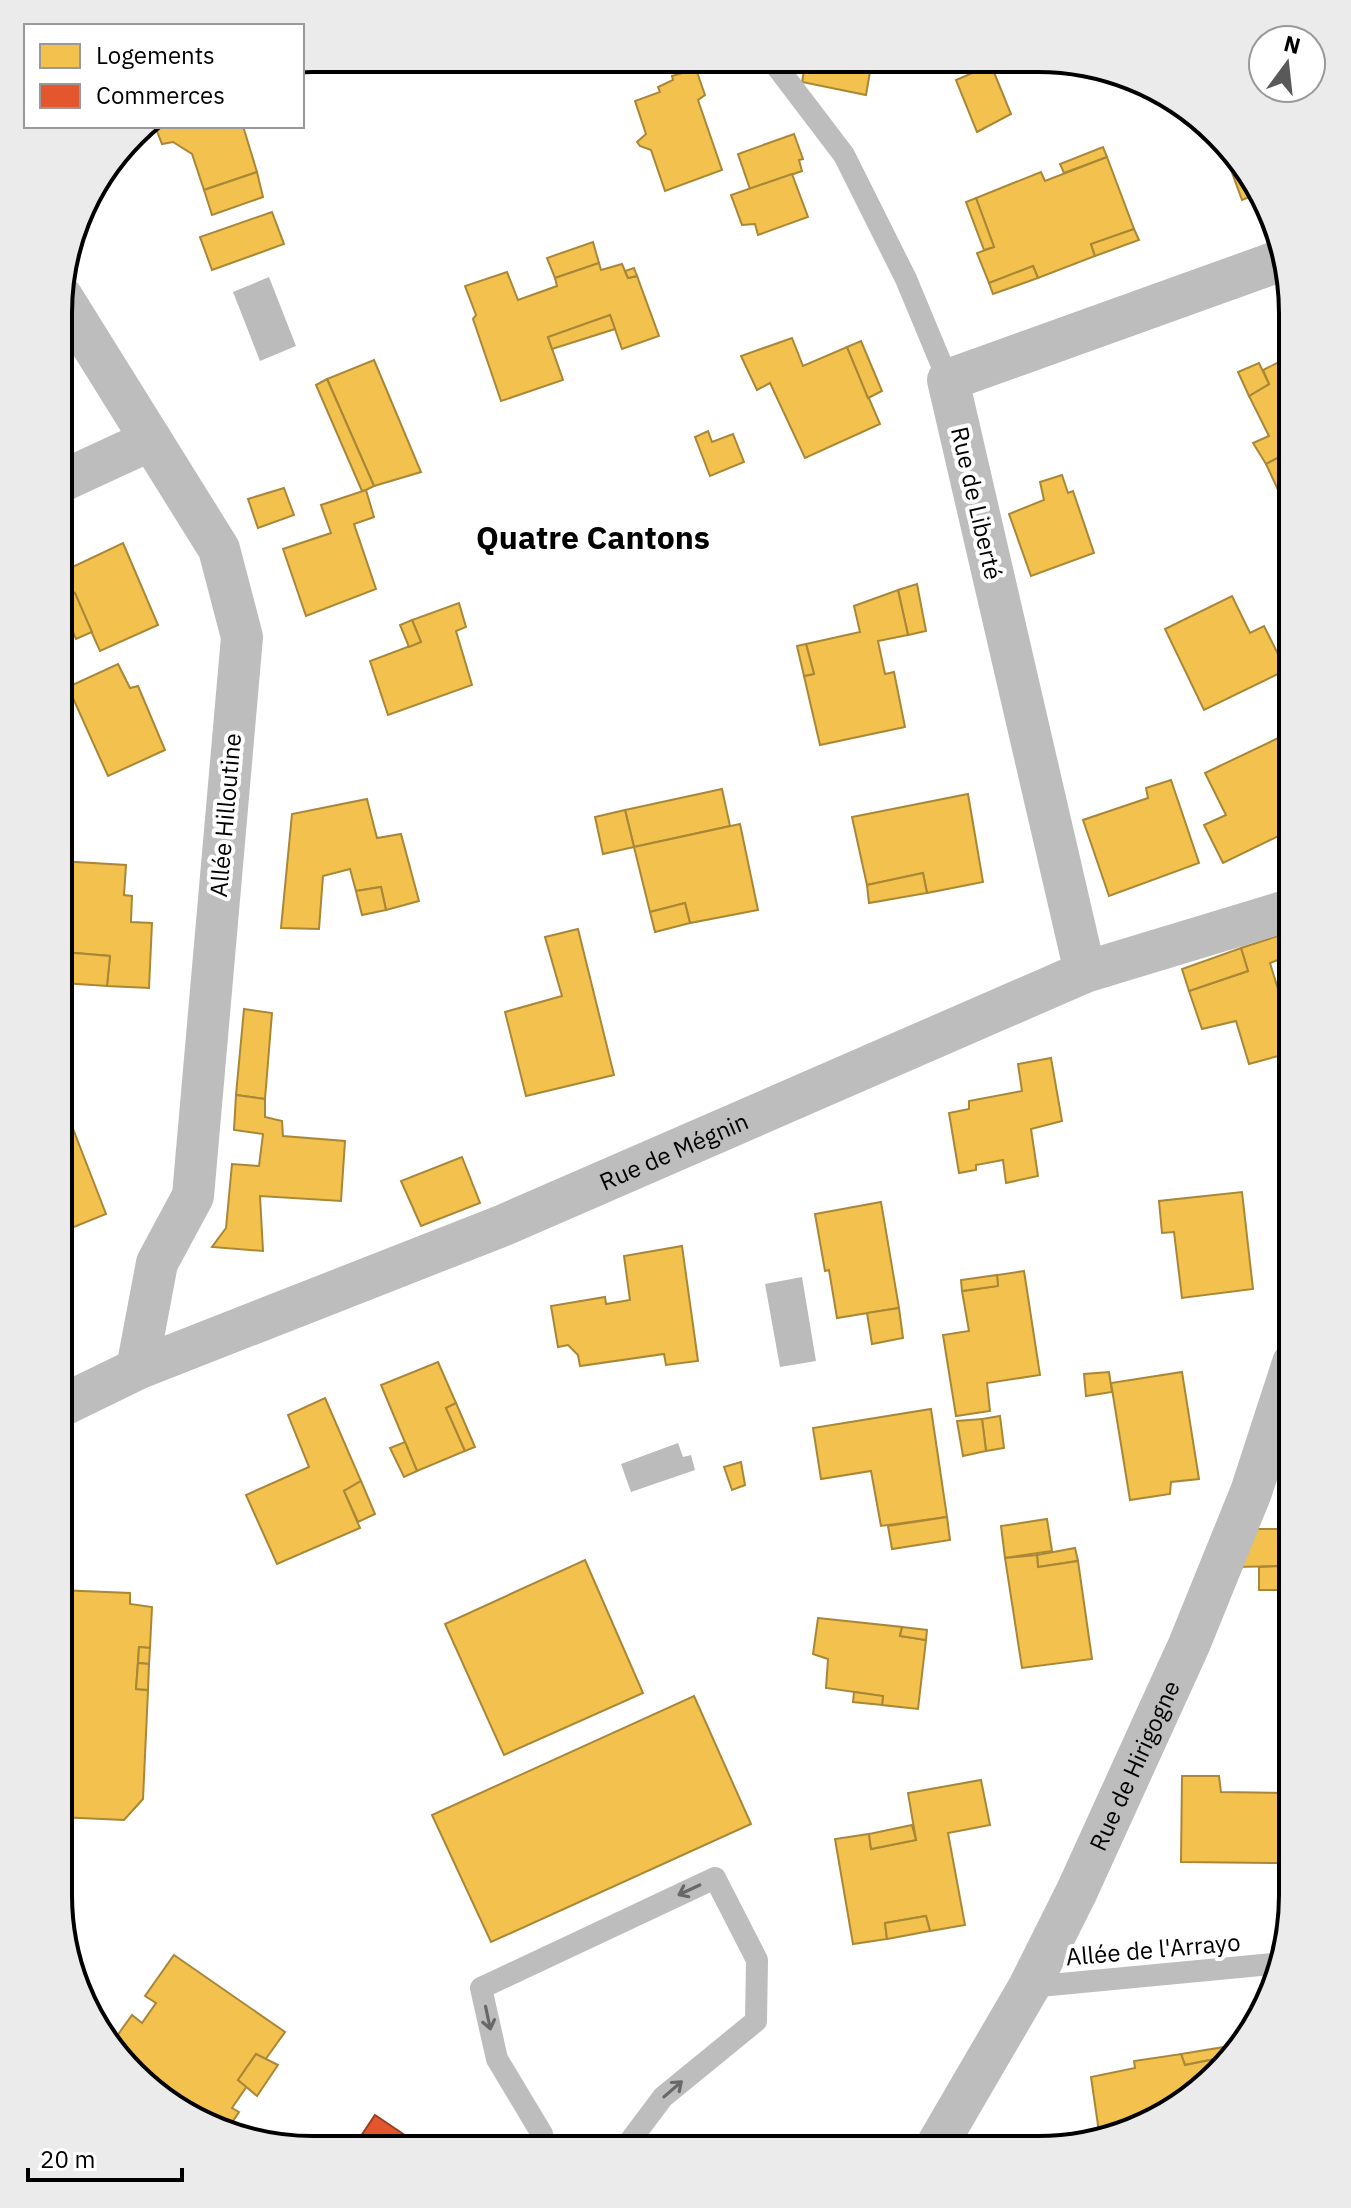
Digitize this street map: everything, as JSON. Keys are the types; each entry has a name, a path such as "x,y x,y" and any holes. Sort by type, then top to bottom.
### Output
{"street":[{"path":"948,380 1273,263"},
{"name":"Allée Hilloutine","path":"72,313 219,549 242,637 231,733 193,1196 157,1263 137,1369"},
{"name":"Rue de Liberté","path":"948,380 1085,972"},
{"path":"72,476 151,440"},
{"name":"Rue de Mégnin","path":"72,1401 137,1369 504,1225 1085,972 1279,913"},
{"name":"Rue de Hirigogne","path":"942,2136 1029,1987 1077,1891 1189,1645 1251,1492 1278,1408"}],"lane":[{"path":"781,72 844,155 906,279 948,380"},
{"path":"543,2136 497,2059 481,1988 715,1878 757,1960 756,2021 663,2097 634,2136"},
{"name":"Allée de l'Arrayo","path":"1029,1987 1268,1964"}],"shaded area":[{"path":"269,277 296,346 260,361 233,292"},
{"path":"802,1277 816,1361 780,1367 765,1284"},
{"path":"678,1443 683,1457 691,1455 695,1470 631,1492 621,1464"}],"building: Logements":[{"path":"697,72 705,95 698,100 722,170 665,191 651,150 637,142 646,134 635,101 660,92 658,87 673,80 672,76"},
{"path":"804,72 870,72 866,95 802,82"},
{"path":"974,72 994,72 1011,114 977,132 956,80"},
{"path":"159,128 244,128 257,172 204,190 192,154 173,142 162,144 157,130"},
{"path":"794,134 803,159 799,160 802,171 750,189 738,154"},
{"path":"1103,147 1107,157 1064,173 1060,164"},
{"path":"1107,157 1134,229 1091,244 1095,256 1038,278 1033,266 989,283 977,253 994,247 976,198 1041,172 1045,181"},
{"path":"1230,168 1249,197 1242,200"},
{"path":"257,172 263,197 212,215 204,190"},
{"path":"792,174 808,217 758,235 755,224 742,225 731,195"},
{"path":"976,198 994,247 984,250 966,202"},
{"path":"272,212 284,244 212,270 200,237"},
{"path":"1134,229 1139,240 1095,256 1091,244"},
{"path":"593,242 599,263 555,278 547,258"},
{"path":"599,263 601,270 622,264 628,278 637,276 659,336 622,349 610,315 548,337 563,380 501,401 465,286 507,272 518,300 557,286 555,278"},
{"path":"1033,266 1038,278 993,294 989,283"},
{"path":"634,268 637,276 628,278 625,271"},
{"path":"610,315 615,329 552,349 548,337"},
{"path":"792,338 803,366 847,347 880,424 805,458 770,383 757,390 741,356"},
{"path":"861,341 882,391 868,398 847,347"},
{"path":"374,360 421,472 374,486 327,379"},
{"path":"1279,362 1279,457 1266,464 1253,443 1269,436 1249,396 1269,384 1263,370"},
{"path":"1259,363 1269,384 1249,396 1238,372"},
{"path":"327,379 374,486 366,490 362,491 316,385"},
{"path":"708,431 712,442 733,434 744,462 710,476 695,437"},
{"path":"1279,457 1279,492 1266,464"},
{"path":"1062,475 1068,493 1073,491 1094,553 1031,576 1009,514 1044,500 1040,482"},
{"path":"284,488 294,515 258,528 248,499"},
{"path":"366,490 374,517 354,524 376,589 306,616 283,549 331,533 321,505"},
{"path":"123,543 158,625 100,651 72,589 72,567"},
{"path":"917,584 926,631 908,635 898,590"},
{"path":"898,590 908,635 878,641 885,674 894,672 905,727 820,745 804,676 814,674 806,644 860,632 854,606"},
{"path":"75,593 92,632 76,639 72,630 72,595"},
{"path":"1232,596 1250,633 1264,626 1279,656 1279,674 1204,710 1165,629"},
{"path":"459,603 466,627 456,631 472,685 388,715 370,661 421,642 412,620"},
{"path":"412,620 421,642 409,647 400,625"},
{"path":"806,644 814,674 804,676 797,646"},
{"path":"118,664 130,688 138,686 165,750 108,776 72,696 72,685"},
{"path":"1279,738 1279,836 1223,863 1204,825 1226,815 1205,773"},
{"path":"1171,780 1199,863 1109,896 1083,820 1148,798 1146,788"},
{"path":"722,789 730,826 634,847 625,810"},
{"path":"968,794 983,882 927,893 923,873 867,885 852,817"},
{"path":"367,799 377,838 401,834 419,901 386,910 381,887 356,891 350,869 323,876 319,929 281,928 292,814"},
{"path":"625,810 634,847 603,854 595,817"},
{"path":"740,824 758,910 690,923 685,903 650,912 634,847"},
{"path":"72,862 126,865 124,895 132,896 131,922 152,923 149,988 107,986 110,956 72,953"},
{"path":"923,873 927,893 869,903 867,885"},
{"path":"381,887 386,910 362,915 356,891"},
{"path":"685,903 690,923 655,932 650,912"},
{"path":"578,929 614,1075 526,1096 505,1012 562,996 545,937"},
{"path":"1279,936 1279,960 1270,963 1279,991 1279,1056 1249,1064 1236,1021 1202,1029 1189,991 1248,971 1241,948"},
{"path":"1241,948 1248,971 1189,991 1182,969"},
{"path":"72,953 110,956 107,986 72,984"},
{"path":"244,1009 272,1013 265,1099 236,1095"},
{"path":"1051,1058 1062,1121 1031,1129 1038,1176 1006,1183 1003,1160 976,1165 976,1170 959,1173 949,1113 969,1109 969,1101 1022,1091 1018,1064"},
{"path":"236,1095 265,1099 265,1117 282,1121 283,1136 345,1141 341,1201 260,1196 263,1251 212,1247 226,1228 232,1164 259,1166 263,1134 234,1130"},
{"path":"72,1126 106,1214 72,1228"},
{"path":"462,1157 480,1203 421,1226 401,1181"},
{"path":"1242,1192 1253,1289 1182,1298 1174,1232 1162,1233 1159,1201"},
{"path":"881,1202 899,1308 837,1318 815,1214"},
{"path":"682,1246 698,1361 666,1365 664,1354 580,1366 578,1355 568,1345 558,1347 551,1306 605,1297 606,1304 630,1300 624,1256"},
{"path":"1024,1271 1040,1375 987,1383 990,1411 956,1416 943,1335 969,1331 962,1291 998,1286 997,1275"},
{"path":"997,1275 998,1286 962,1291 961,1280"},
{"path":"899,1308 903,1338 872,1344 867,1313"},
{"path":"438,1362 456,1403 446,1408 465,1451 417,1471 381,1385"},
{"path":"1109,1372 1112,1392 1086,1396 1084,1374"},
{"path":"1182,1372 1199,1479 1171,1482 1170,1494 1130,1500 1111,1383"},
{"path":"325,1398 361,1481 344,1491 360,1528 277,1564 246,1495 309,1467 288,1415"},
{"path":"456,1403 475,1447 465,1451 446,1408"},
{"path":"931,1409 947,1517 881,1526 871,1471 821,1479 813,1428"},
{"path":"1000,1416 1004,1448 986,1451 982,1419"},
{"path":"982,1419 986,1451 963,1456 957,1421"},
{"path":"405,1442 417,1471 404,1477 390,1448"},
{"path":"741,1462 745,1485 732,1490 724,1467"},
{"path":"361,1481 375,1514 358,1522 344,1491"},
{"path":"947,1517 950,1540 892,1549 888,1526"},
{"path":"1047,1519 1052,1551 1005,1558 1001,1526"},
{"path":"1251,1529 1278,1529 1278,1566 1235,1567"},
{"path":"1075,1548 1078,1561 1038,1567 1037,1555"},
{"path":"1037,1555 1038,1567 1078,1561 1092,1659 1022,1668 1005,1558"},
{"path":"585,1560 643,1693 504,1755 445,1624"},
{"path":"1278,1566 1278,1590 1259,1590 1259,1567"},
{"path":"72,1591 130,1593 130,1604 152,1607 150,1648 139,1647 136,1689 148,1690 143,1799 124,1820 72,1818"},
{"path":"818,1618 902,1627 900,1636 926,1640 918,1709 882,1705 883,1696 826,1688 828,1659 813,1654"},
{"path":"902,1627 927,1630 926,1640 900,1636"},
{"path":"139,1647 150,1648 149,1664 138,1663"},
{"path":"138,1663 149,1664 148,1690 136,1689"},
{"path":"854,1692 883,1696 882,1705 853,1702"},
{"path":"694,1696 751,1824 491,1942 432,1815"},
{"path":"1182,1776 1219,1776 1221,1792 1278,1793 1278,1863 1181,1862"},
{"path":"981,1780 990,1825 948,1833 965,1925 930,1931 926,1916 885,1923 887,1939 853,1944 835,1839 869,1834 871,1849 916,1840 908,1793"},
{"path":"912,1825 916,1840 871,1849 869,1834"},
{"path":"926,1916 930,1931 887,1939 885,1923"},
{"path":"174,1955 285,2032 265,2060 256,2054 238,2080 247,2086 232,2108 239,2112 232,2122 193,2104 166,2086 122,2042 117,2035 132,2015 142,2023 156,2003 145,1996"},
{"path":"1224,2047 1214,2059 1185,2065 1181,2054"},
{"path":"256,2054 278,2065 257,2096 238,2080"},
{"path":"1181,2054 1185,2065 1214,2059 1172,2095 1130,2118 1098,2127 1091,2077 1135,2068 1134,2061"}],"building: Commerces":[{"path":"375,2115 406,2136 361,2136"}],"district":[{"name":"Quatre Cantons","path":"593,537"}]}
